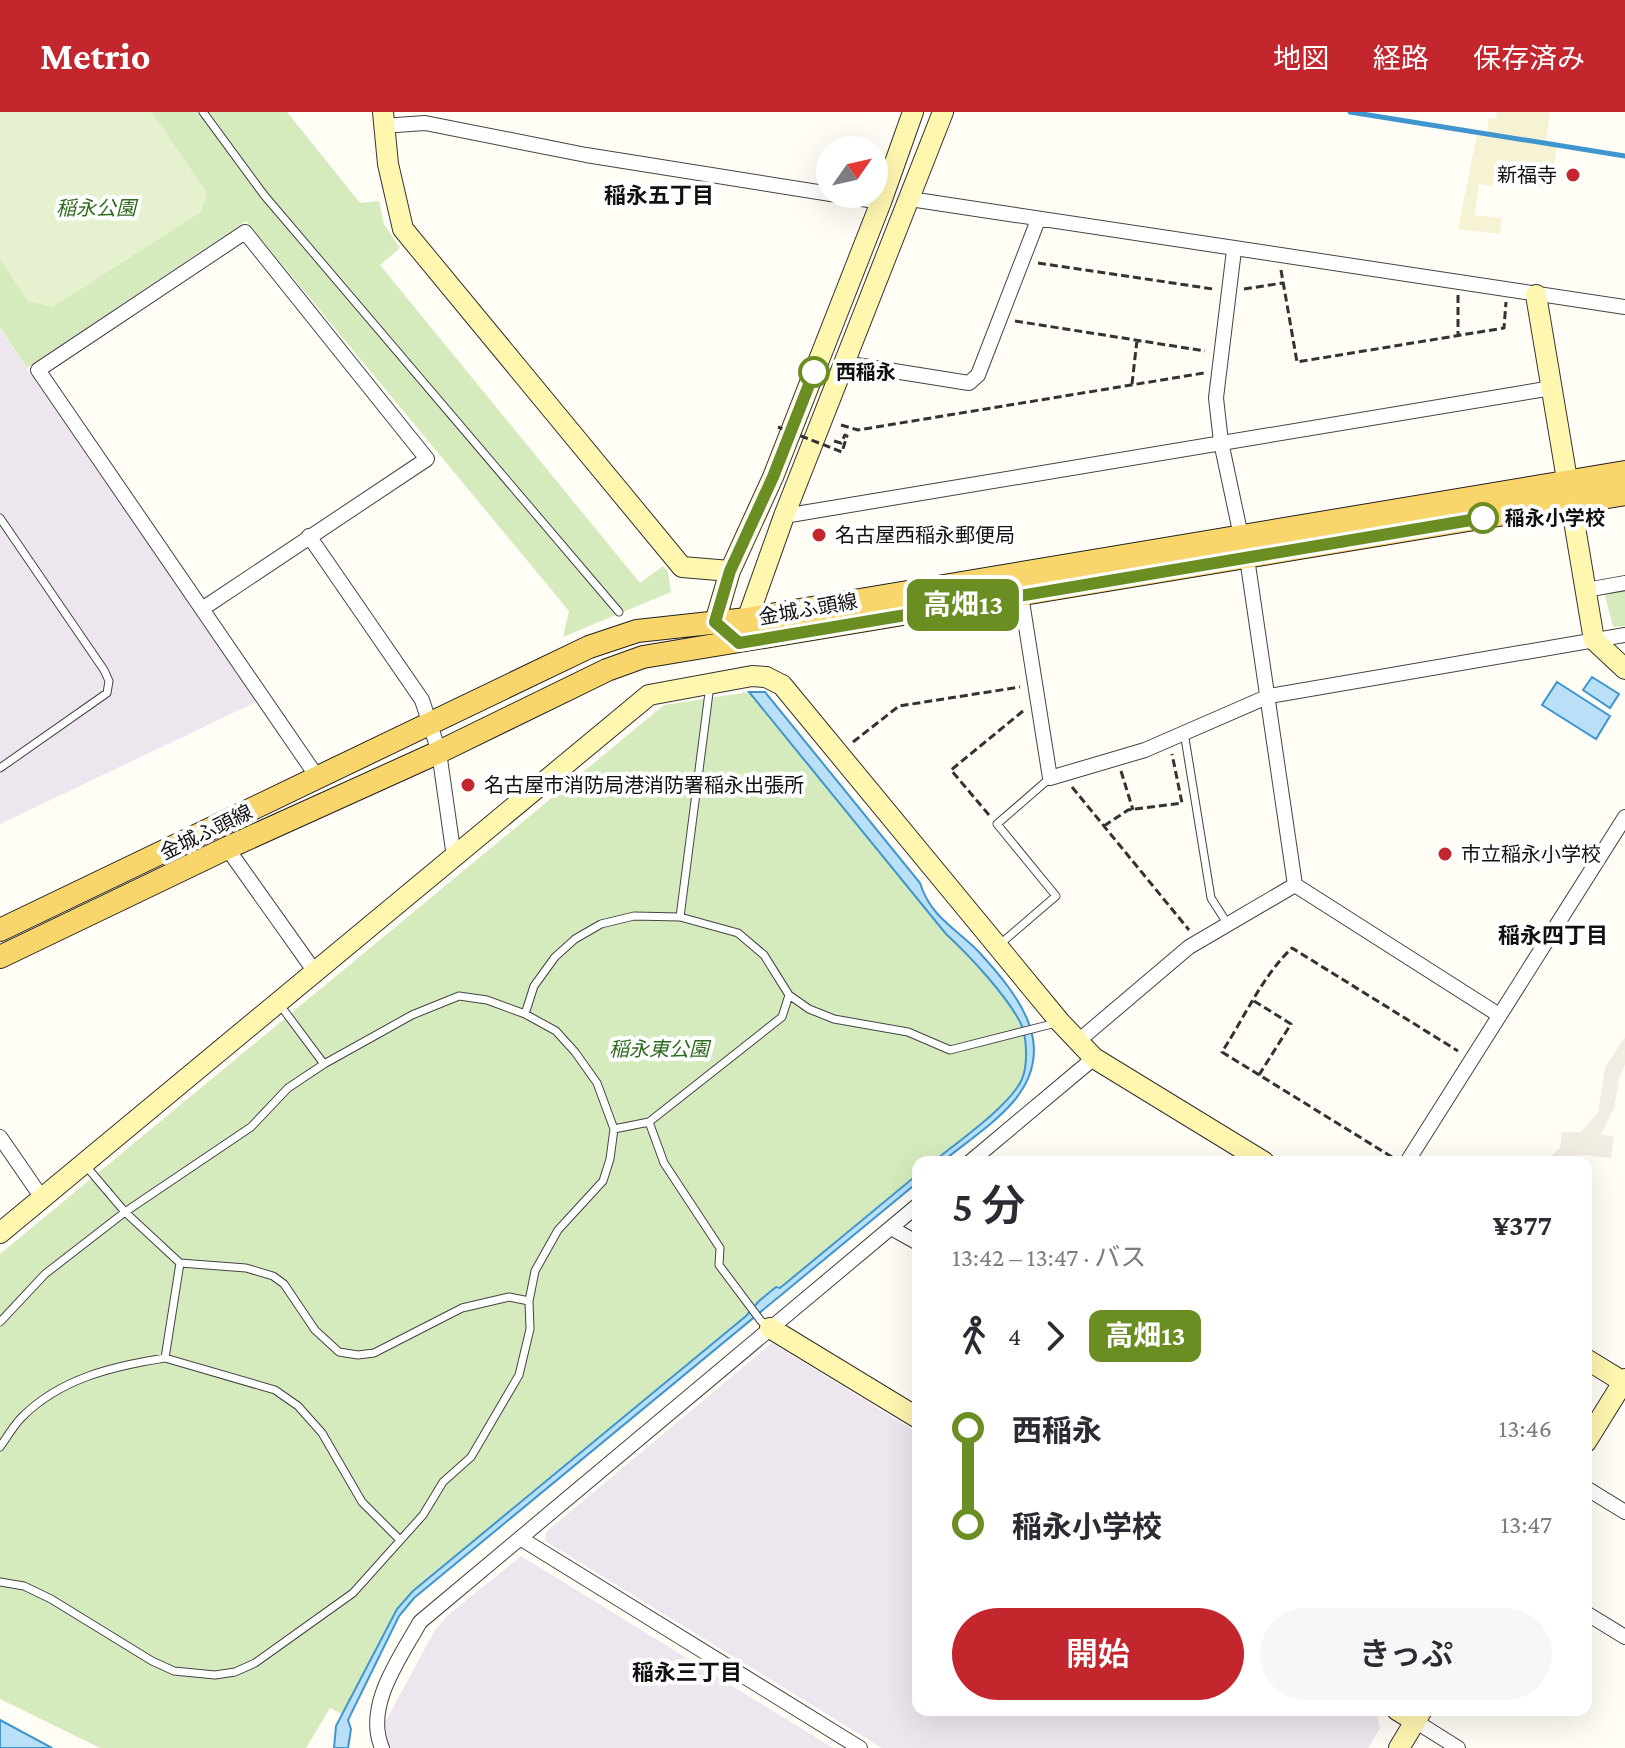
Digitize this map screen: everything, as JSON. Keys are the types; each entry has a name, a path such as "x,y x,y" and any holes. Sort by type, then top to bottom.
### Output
{"main road":[{"name":"金城ふ頭線","path":"0,930 589,647 637,631 747,619 1244,547 1570,492 1625,472"},
{"name":"金城ふ頭線","path":"1570,492 1625,494"},
{"name":"金城ふ頭線","path":"0,957 607,670 643,657 1021,595 1244,547"}],"street":[{"path":"888,182 913,112"},
{"path":"879,208 773,477 730,571 715,622 739,643 784,516 943,112"},
{"path":"730,571 682,567 403,229 393,192 383,119 425,123 586,155 816,192"},
{"path":"910,199 1625,307"},
{"path":"844,363 969,383 978,375 1038,220"},
{"path":"202,609 427,459 245,232 38,370 202,609 318,778"},
{"path":"1234,250 1216,398 1221,442 1244,547 1269,696 1295,885 1499,1015"},
{"path":"1536,295 1594,640 1625,669"},
{"path":"784,516 1552,388"},
{"path":"309,536 422,700 439,752 454,857"},
{"path":"1586,590 1625,583"},
{"path":"1021,595 1036,692 1056,777 1169,739 1269,696 1625,635"},
{"path":"1,1230 649,695 752,676 766,677 782,685 1077,1042 1094,1058 1254,1156"},
{"path":"1411,1156 1625,817"},
{"path":"227,848 315,972"},
{"path":"1077,1042 1189,947 1295,885"},
{"path":"977,1156 1094,1058"},
{"path":"0,1137 42,1198"},
{"path":"382,1748 375,1732 384,1690 420,1622 766,1325 912,1210"},
{"path":"891,1228 912,1240"},
{"path":"766,1325 912,1414"},
{"path":"1592,1362 1624,1381 1592,1432"},
{"path":"1592,1492 1625,1512"},
{"path":"520,1538 860,1748"},
{"path":"1592,1617 1625,1637"},
{"path":"1399,1748 1418,1716 1458,1748"}],"lane":[{"path":"203,112 264,195 619,612"},
{"path":"0,518 109,681 107,693 0,768"},
{"path":"680,917 710,683"},
{"path":"1184,732 1211,898 1228,924"},
{"path":"998,946 1056,896 997,824 1056,777"},
{"path":"525,1014 534,986 555,957 575,939 601,924 634,916 680,917 738,933 764,955 789,995 809,1009 834,1019 908,1032 950,1050 1060,1022"},
{"path":"614,1129 649,1122 782,1017 789,995"},
{"path":"0,1322 45,1274 125,1212 251,1127 288,1088 324,1064 412,1015 459,996 487,1000 525,1014 556,1031 597,1083 614,1129 603,1181 558,1230 535,1271 529,1301 530,1329 526,1354 500,1411 471,1457 443,1482 423,1515 353,1593 255,1663 235,1672 215,1675 174,1671 152,1661 51,1599 24,1586 0,1582"},
{"path":"279,1003 324,1064"},
{"path":"649,1122 664,1163 720,1248 719,1265 766,1325"},
{"path":"84,1163 125,1212 180,1263 246,1268 273,1276 284,1284 323,1337 339,1352 358,1355 374,1353 462,1308 509,1297 529,1301"},
{"path":"165,1358 180,1263"},
{"path":"0,1447 21,1418 48,1395 82,1378 119,1365 165,1358 275,1390 298,1406 322,1433 362,1502 399,1539"}],"path":[{"path":"1279,257 1297,362 1504,328 1507,290"},
{"path":"1023,260 1229,291 1283,283"},
{"path":"1458,283 1458,335"},
{"path":"1000,319 1221,354"},
{"path":"1132,385 1137,340"},
{"path":"839,424 858,430 1219,370"},
{"path":"778,427 842,452 847,436 841,443 833,440"},
{"path":"839,753 899,706 1036,692"},
{"path":"997,824 951,770 1036,692"},
{"path":"1104,826 1133,810 1182,803 1169,739"},
{"path":"1118,758 1133,810"},
{"path":"1056,777 1104,826 1199,941"},
{"path":"1391,1156 1222,1052 1281,959 1292,948 1471,1059"},
{"path":"1254,1001 1291,1024 1259,1075"}],"shaded area":[{"path":"1497,112 1550,112 1546,142 1487,132 1489,118 1496,119"},
{"path":"1477,134 1557,147 1550,188 1513,183 1516,162 1497,159 1493,186 1479,184 1475,215 1502,218 1500,234 1458,229"},
{"path":"0,329 256,702 0,824"},
{"path":"1625,1037 1625,1064 1614,1108 1601,1134 1614,1137 1611,1158 1551,1156 1560,1148 1562,1132 1581,1132 1598,1113 1605,1068"},
{"path":"772,1343 912,1429 912,1716 1377,1716 1380,1728 1368,1748 882,1748 545,1541 546,1532"},
{"path":"521,1556 833,1748 389,1748 382,1734 384,1724 435,1630 447,1616"}],"green space":[{"name":"稲永公園","path":"0,112 287,112 360,203 379,201 384,224 400,248 380,265 640,583 663,566 668,572 671,592 563,637 569,611 246,221 27,368 0,328"},
{"path":"0,112 152,112 207,193 201,212 53,307 28,301 0,260"},
{"path":"1625,587 1625,626 1613,627 1605,596 1611,590"},
{"name":"稲永東公園","path":"749,692 946,934 987,977 1015,1013 1025,1036 1026,1051 1024,1073 1016,1089 995,1112 940,1156 912,1156 912,1179 780,1289 776,1287 759,1301 746,1316 413,1591 397,1609 344,1715 330,1708 306,1748 100,1748 0,1699 0,1254 664,705"}],"water":[{"path":"1592,677 1619,694 1610,708 1583,690"},
{"path":"1557,682 1610,716 1596,739 1542,705"},
{"path":"749,692 765,692 920,883 937,914 979,952 1008,986 1029,1023 1033,1062 1027,1082 1013,1102 988,1126 950,1156 940,1156 995,1112 1016,1089 1022,1079 1026,1051 1025,1036 1015,1013 998,989 946,934"},
{"path":"912,1179 912,1187 414,1598 399,1616 348,1720 351,1729 348,1748 334,1748 336,1726 397,1609 413,1591 746,1316 759,1301 776,1287 780,1288"},
{"path":"0,1720 52,1748 0,1748"}],"waterway":[{"path":"1350,112 1625,156"}],"bus line":[{"name":"高畑13","path":"814,372 773,477 730,571 715,622 739,643 1483,518"}],"place":[{"name":"新福寺","path":"1573,175"},
{"name":"西稲永","path":"814,372"},
{"name":"稲永小学校","path":"1483,518"},
{"name":"名古屋西稲永郵便局","path":"819,535"},
{"name":"名古屋市消防局港消防署稲永出張所","path":"468,785"},
{"name":"市立稲永小学校","path":"1445,854"}],"district":[{"name":"稲永五丁目","path":"659,195"},
{"name":"稲永四丁目","path":"1553,935"},
{"name":"稲永三丁目","path":"687,1672"}]}
